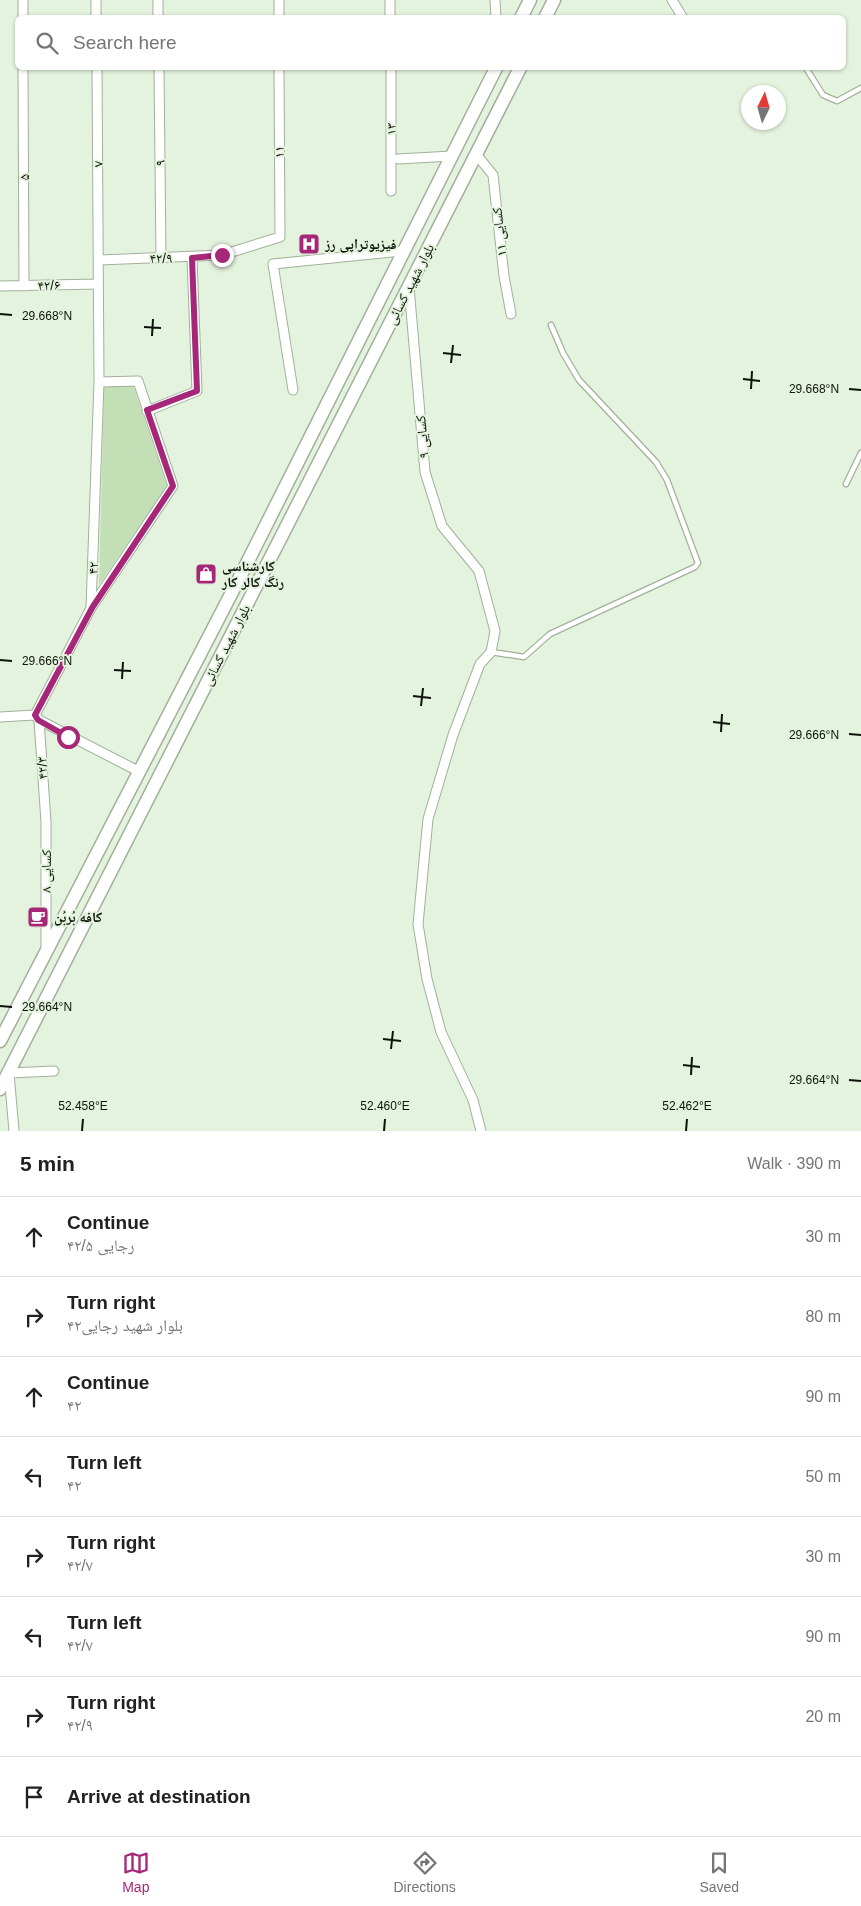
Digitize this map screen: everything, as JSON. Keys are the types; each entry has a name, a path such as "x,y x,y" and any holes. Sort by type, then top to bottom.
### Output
{"main road":[{"path":"522,15 530,0"},
{"path":"546,15 554,0"},
{"name":"بلوار شهید کسائی","path":"0,1041 244,569 402,251 495,70"},
{"name":"بلوار شهید کسائی","path":"0,1089 519,70"},
{"path":"244,569 260,577"}],"street":[{"path":"23,0 23,15"},
{"path":"96,0 96,15"},
{"path":"158,0 158,15"},
{"path":"279,0 279,15"},
{"path":"390,0 390,15"},
{"path":"495,0 496,15"},
{"path":"672,0 681,15"},
{"name":"۵","path":"24,70 24,286"},
{"name":"۷","path":"97,70 100,260"},
{"name":"۹","path":"159,70 161,258"},
{"name":"۱۱","path":"279,70 280,237"},
{"name":"۱۳","path":"391,70 391,191"},
{"name":"۱۱ کسایی","path":"476,154 493,175 504,276 511,314"},
{"path":"398,159 452,156"},
{"name":"۴۲/۹","path":"100,260 192,258 222,255 280,237"},
{"path":"293,390 273,264 402,251"},
{"path":"147,410 197,391 192,258"},
{"name":"۴۲","path":"92,608 99,382 98,284 100,260"},
{"name":"۴۲/۶","path":"0,286 98,284"},
{"name":"۹ کسایی","path":"409,287 425,472 442,526 479,571 495,631 491,652"},
{"name":"۴۲","path":"92,608 173,486 138,381 99,382"},
{"path":"37,718 92,608"},
{"path":"481,1131 473,1100 441,1032 427,979 418,924 428,819 453,735 480,664 491,652"},
{"path":"0,717 37,718 68,737 138,771"},
{"name":"۴۲/۳","path":"37,718 46,822"},
{"name":"۸ کسایی","path":"46,822 46,950"},
{"path":"14,1131 9,1073 54,1071"}],"lane":[{"path":"807,70 823,94 836,101 861,88"},
{"path":"491,652 524,657 550,634 695,567 698,563 667,480 656,462 579,380 563,353 551,325"},
{"path":"846,484 861,453"}],"green space":[{"path":"133,385 167,486 99,585 104,387"}],"place":[{"name":"فیزیوتراپی رز","path":"309,244"},
{"name":"کارشناسی رنگ کالر کار","path":"206,574"},
{"name":"کافه بُربُن","path":"38,917"}],"route":[{"path":"68,737 38,720 35,715 92,608 173,486 147,410 197,391 192,258 222,255"}]}
